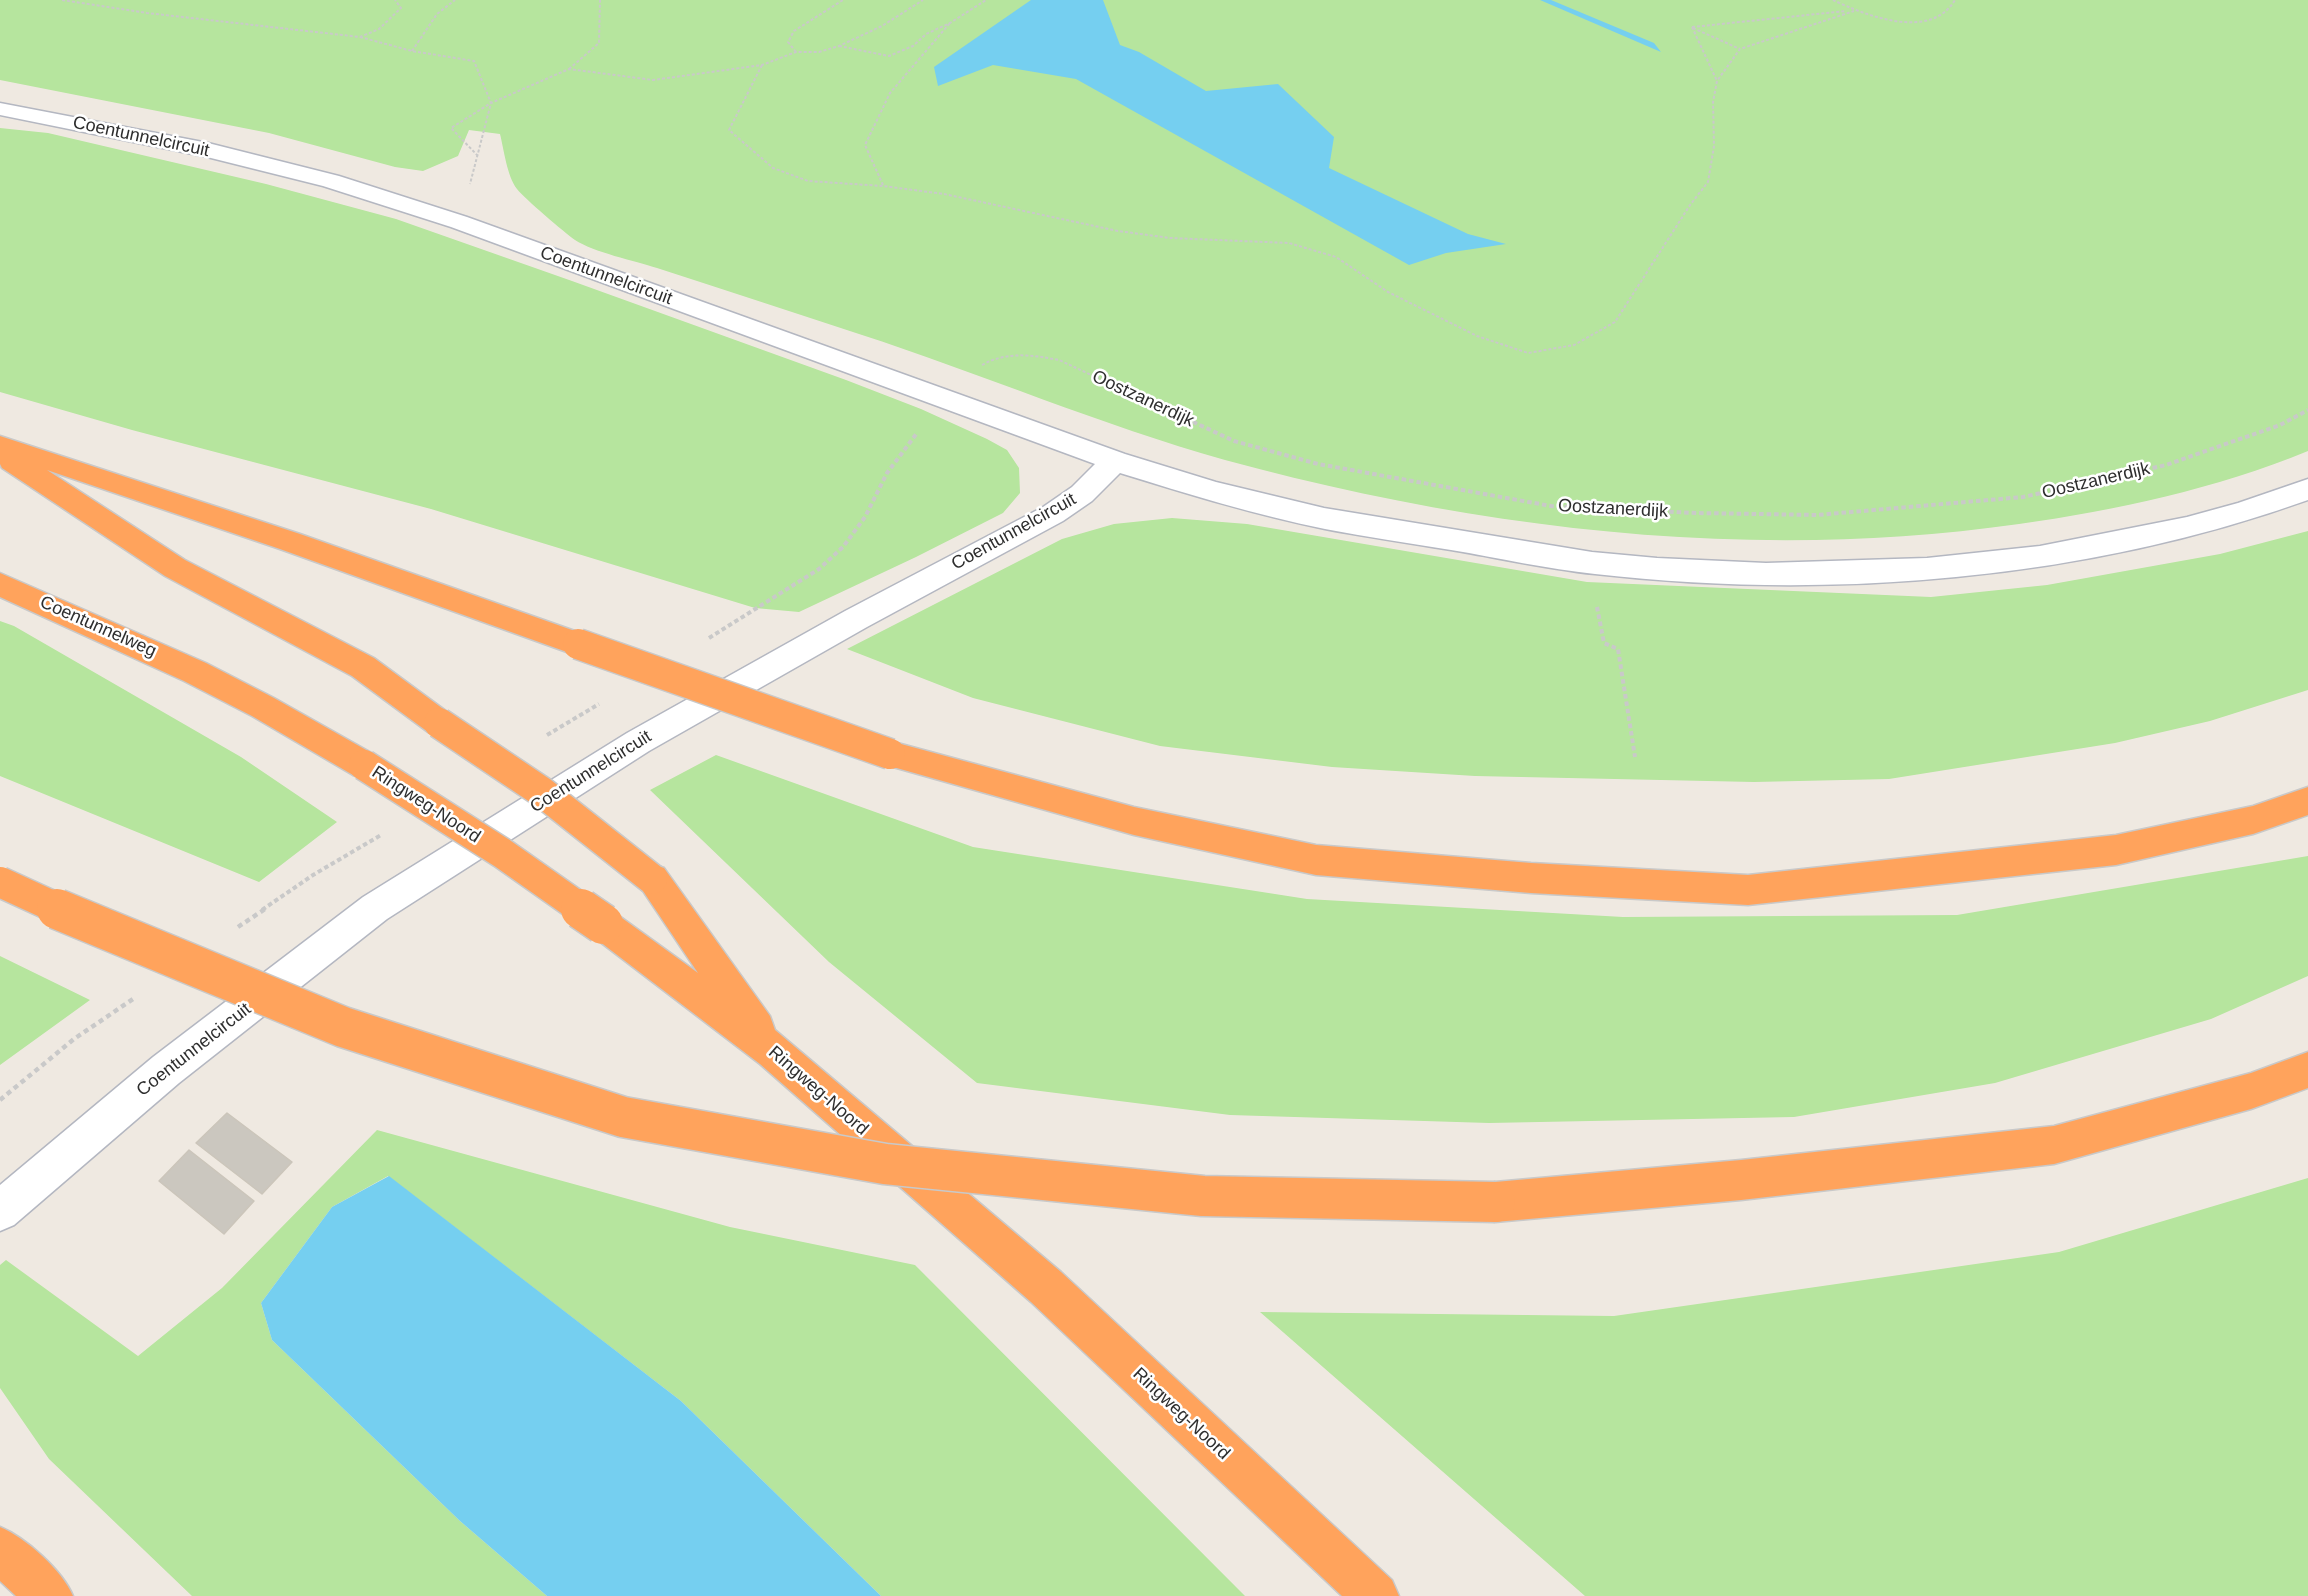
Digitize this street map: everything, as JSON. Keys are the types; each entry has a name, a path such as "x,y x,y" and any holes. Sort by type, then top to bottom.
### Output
{"highway":[{"path":"0,446 195,508 890,754 1134,821 1316,860 1531,878 1748,890 2116,850 2253,819 2308,801"},
{"path":"0,453 175,568 363,667 439,723 542,792 652,879 773,1051"},
{"name":"Coentunnelweg","path":"0,584 195,672"},
{"name":"Ringweg-Noord","path":"195,672 263,707 364,765 502,853 603,924 773,1051 1046,1287 1376,1596"},
{"path":"0,882 80,918 343,1027 623,1118 885,1164 1203,1196 1495,1202 1741,1180 2055,1145 2251,1091 2308,1070"},
{"path":"0,1550 50,1596"}],"lane":[{"name":"Coentunnelcircuit","path":"0,109 91,125 219,153 331,181 459,222 1115,461 1082,494 1053,514 856,619 638,742 375,908 166,1070 0,1211"},
{"path":"1115,461 1215,492 1324,518 1592,563 1657,569 1766,574 1927,569 2040,557 2187,527 2244,512 2308,489"}],"path":[{"path":"63,0 147,13 360,37 412,51 474,61 491,103 459,222"},
{"path":"360,37 379,29 401,8 395,0"},
{"path":"412,51 436,14 455,0"},
{"path":"478,156 451,128 491,103 569,69 599,43 600,0"},
{"path":"796,52 789,42 794,31 843,0"},
{"path":"569,69 653,80 762,65 796,52 819,52 839,46 882,26 923,0"},
{"path":"839,46 889,56 913,46 926,34 950,23 986,0"},
{"path":"1833,0 1854,10 1882,18 1920,22 1945,14 1955,0"},
{"path":"762,65 729,130 772,168 808,181 883,186 945,194 1118,231 1170,238 1289,243 1336,257 1388,292 1477,336 1528,353 1574,345 1615,322 1708,182 1714,146 1713,102 1717,81 1740,49 1854,10"},
{"path":"1692,27 1854,10"},
{"path":"883,186 865,145 890,93 950,23"},
{"path":"1692,27 1740,49"},
{"path":"1692,27 1717,81"},
{"name":"Oostzanerdijk","path":"944,400 967,376 986,362 1009,354 1030,354 1059,360 1234,441 1318,464 1551,506 1696,513 1817,515 2024,498 2166,465 2280,425 2308,410"},
{"path":"1618,649 1635,757"}],"green space":[{"path":"0,0 2308,0 2308,451 2202,487 2129,505 2019,524 1919,535 1819,540 1719,539 1619,532 1519,521 1420,505 1322,484 1179,446 905,349 592,248 575,240 517,189 508,170 500,134 469,130 458,156 423,171 395,167 269,133 0,80"},
{"path":"0,128 48,133 266,184 396,219 572,281 846,380 921,409 987,439 1007,450 1019,468 1020,493 1003,513 799,612 755,608 431,509 132,430 0,392"},
{"path":"1172,518 1247,524 1587,582 1931,597 2047,585 2220,554 2308,531 2308,690 2210,721 2115,743 1889,779 1754,782 1475,776 1332,767 1160,746 973,698 847,649 1062,539 1114,524"},
{"path":"0,621 14,626 241,757 337,822 259,882 0,776"},
{"path":"716,755 973,847 1307,899 1623,917 1957,915 2308,856 2308,976 2211,1019 1995,1083 1794,1117 1489,1123 1230,1115 977,1083 829,962 650,790"},
{"path":"0,956 90,1000 0,1065"},
{"path":"377,1130 730,1227 915,1265 1245,1596 881,1596 681,1401 388,1176 332,1207 261,1303 272,1340 460,1521 547,1596 192,1596 49,1459 0,1388 0,1265 6,1260 138,1356 222,1288"},
{"path":"2308,1178 2308,1596 1585,1596 1260,1312 1614,1316 2059,1252"}],"water":[{"path":"1031,0 1103,0 1120,45 1139,52 1206,91 1278,84 1334,137 1329,168 1468,234 1506,244 1446,253 1409,265 1076,79 993,65 938,86 934,67"},
{"path":"1540,0 1551,0 1654,43 1661,52"},
{"path":"389,1176 681,1401 881,1596 547,1596 460,1521 272,1340 261,1303 332,1207"}],"building":[{"path":"227,1113 292,1162 262,1194 196,1143"},
{"path":"189,1150 254,1201 224,1234 159,1181"}]}
